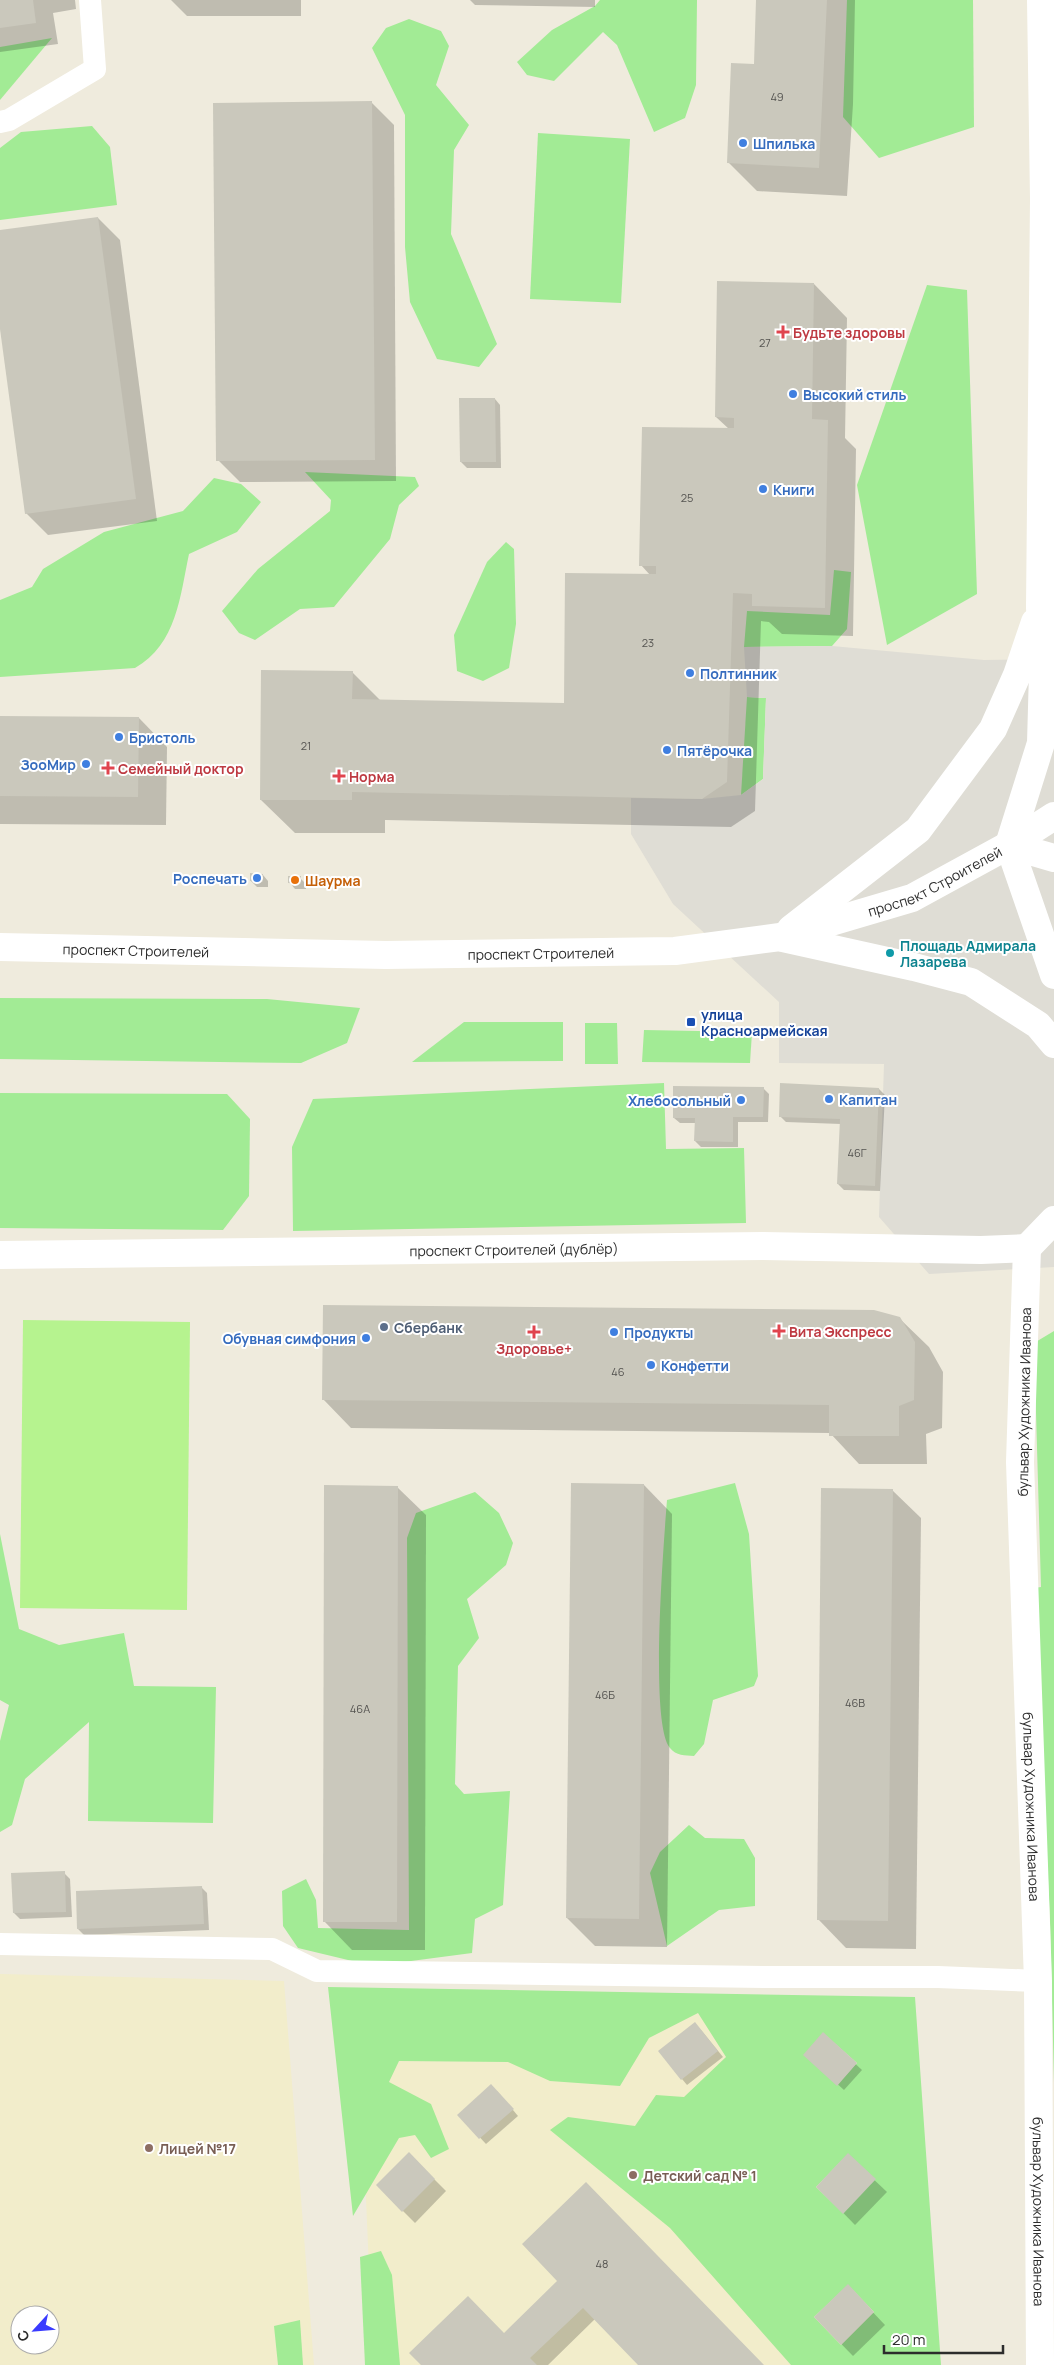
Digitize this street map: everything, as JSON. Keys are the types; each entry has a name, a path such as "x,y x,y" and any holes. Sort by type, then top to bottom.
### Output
{"street":[{"path":"1041,0 1047,615 1041,742 1009,845 1054,975"},
{"path":"1047,615 1054,630"},
{"path":"780,938 918,830 993,729 1047,615"},
{"name":"проспект Строителей","path":"0,947 386,955 675,951 780,938 912,898 1009,845 1054,816"},
{"path":"1009,845 1054,858"},
{"path":"780,938 914,966 971,982 1038,1025 1054,1044"},
{"path":"1027,1248 1054,1220"},
{"name":"проспект Строителей (дублёр)","path":"0,1255 763,1246 981,1250 1054,1247"},
{"name":"бульвар Художника Иванова","path":"1027,1248 1020,1462 1046,2261 1040,2365"}],"lane":[{"path":"0,122 9,120 96,69 90,0"},
{"path":"0,1944 272,1949 317,1971 765,1977 938,1977 1038,1981"}],"shaded area":[{"name":"Площадь Адмирала Лазарева","path":"832,646 984,660 1054,659 1054,1267 929,1274 879,1217 884,1064 779,1063 779,1002 673,904 631,834 631,798 702,799 741,795 763,779 766,698 747,697 744,647"},
{"name":"Лицей №17","path":"0,1974 284,1981 314,2365 0,2365"},
{"name":"Детский сад № 1","path":"358,2008 899,2015 907,2365 373,2365"}],"green space":[{"path":"600,0 697,0 696,85 685,118 654,132 617,45 603,32 554,81 527,75 517,62 552,30 595,6"},
{"path":"847,0 973,0 974,127 879,158 843,117"},
{"path":"409,19 441,31 449,46 436,85 469,125 454,150 451,234 497,344 479,367 437,359 410,302 405,247 405,115 372,48 386,28"},
{"path":"52,38 0,100 0,47"},
{"path":"92,126 110,147 117,205 0,220 0,148 21,132"},
{"path":"538,133 630,139 621,303 530,299"},
{"path":"927,285 967,290 977,594 887,645 857,485"},
{"path":"305,472 415,477 419,486 399,505 390,539 334,607 300,609 255,640 239,633 222,611 258,569 330,511 331,500"},
{"path":"214,478 241,484 261,502 237,532 189,554 174,618 160,646 149,658 135,668 0,677 0,600 32,587 43,569 104,532 183,511"},
{"path":"506,542 514,549 516,624 509,668 483,681 457,671 454,635 487,562"},
{"path":"834,570 851,572 847,629 832,646 744,647 747,611 830,615"},
{"path":"747,697 766,698 763,779 741,795"},
{"path":"0,998 267,999 360,1008 347,1043 301,1063 0,1059"},
{"path":"464,1022 563,1022 563,1061 412,1062"},
{"path":"585,1023 617,1023 618,1064 585,1064"},
{"path":"644,1030 752,1032 750,1063 642,1062"},
{"path":"664,1083 666,1149 744,1148 746,1223 293,1231 292,1147 313,1099"},
{"path":"0,1093 227,1094 250,1119 249,1196 223,1230 0,1228"},
{"path":"23,1320 190,1322 187,1610 20,1608"},
{"path":"1054,1331 1054,2082 1050,1920 1034,1588 1041,1587 1034,1343"},
{"path":"735,1483 749,1534 758,1676 754,1686 713,1700 704,1744 694,1756 681,1755 670,1748 664,1732 660,1704 660,1630 667,1500"},
{"path":"475,1492 499,1513 513,1543 506,1565 467,1599 479,1638 458,1666 455,1784 464,1794 510,1791 503,1905 475,1919 472,1953 373,1966 298,1948 283,1926 282,1891 306,1879 316,1900 318,1928 409,1930 407,1538 416,1513"},
{"path":"0,1534 19,1629 59,1645 124,1633 134,1686 216,1687 213,1823 88,1821 89,1722 25,1779 12,1825 0,1832 0,1741 9,1705 0,1700"},
{"path":"689,1825 705,1838 744,1839 755,1858 755,1906 719,1910 667,1946 650,1873 660,1852"},
{"path":"328,1987 915,1997 941,2365 791,2365 670,2228 550,2130 568,2117 635,2126 656,2095 684,2097 726,2057 698,2013 649,2038 620,2086 550,2081 508,2062 399,2061 389,2082 431,2104 449,2149 431,2158 415,2135 399,2138 353,2216","holes":["823,2033 857,2063 837,2085","848,2154 843,2213 816,2187","848,2285 874,2312 841,2345 814,2317"]},
{"path":"381,2251 392,2275 400,2365 365,2365 360,2257"},
{"path":"300,2320 303,2365 278,2365 274,2326"}],"building":[{"path":"0,0 33,0 36,23 0,28"},
{"path":"756,0 827,0 819,168 727,163 731,63 754,64"},
{"path":"372,101 375,460 216,461 213,103"},
{"path":"98,217 136,499 25,514 0,329 0,230"},
{"path":"717,281 814,283 812,419 828,420 825,608 752,606 752,594 733,593 727,782 702,799 352,792 352,800 260,800 261,670 353,671 352,699 564,703 565,573 656,574 656,566 639,566 642,427 734,428 734,418 715,417"},
{"path":"459,398 495,398 496,462 460,462"},
{"path":"0,716 139,717 138,797 0,796"},
{"name":"Роспечать","path":"250,873 263,874 263,882 250,881"},
{"name":"Шаурма","path":"288,876 301,876 301,884 288,883"},
{"path":"780,1083 879,1088 875,1186 837,1184 840,1119 779,1117"},
{"path":"673,1086 764,1087 763,1117 733,1117 733,1142 694,1141 695,1118 673,1118"},
{"path":"323,1305 874,1310 900,1317 915,1342 914,1400 899,1406 899,1436 829,1436 829,1405 322,1400"},
{"path":"571,1483 644,1484 639,1919 566,1918"},
{"path":"324,1485 398,1486 397,1922 323,1922"},
{"path":"821,1488 893,1489 888,1921 817,1920"},
{"path":"65,1871 66,1912 13,1913 11,1873"},
{"path":"202,1886 204,1924 77,1929 76,1891"},
{"path":"695,2022 718,2051 681,2080 658,2051"},
{"path":"823,2032 857,2063 837,2086 803,2055"},
{"path":"491,2084 514,2109 479,2139 457,2115"},
{"path":"409,2152 435,2179 402,2212 376,2185"},
{"path":"848,2153 876,2179 843,2214 816,2187"},
{"name":"Детский сад № 1","path":"586,2182 764,2365 638,2365 583,2308 530,2358 537,2365 421,2365 409,2353 468,2296 504,2333 557,2281 522,2244"},
{"path":"848,2284 874,2312 841,2345 814,2317"}],"place":[{"name":"Шпилька","path":"743,143"},
{"name":"Будьте здоровы","path":"783,332"},
{"name":"Высокий стиль","path":"793,394"},
{"name":"Книги","path":"763,489"},
{"name":"Полтинник","path":"690,673"},
{"name":"Бристоль","path":"119,737"},
{"name":"Пятёрочка","path":"667,750"},
{"name":"ЗооМир","path":"86,764"},
{"name":"Семейный доктор","path":"108,768"},
{"name":"Норма","path":"339,776"},
{"name":"Роспечать","path":"257,878"},
{"name":"Шаурма","path":"295,880"},
{"name":"Площадь Адмирала Лазарева","path":"890,953"},
{"name":"улица Красноармейская","path":"691,1022"},
{"name":"Капитан","path":"829,1099"},
{"name":"Хлебосольный","path":"741,1100"},
{"name":"Сбербанк","path":"384,1327"},
{"name":"Вита Экспресс","path":"779,1331"},
{"name":"Здоровье+","path":"534,1332"},
{"name":"Продукты","path":"614,1332"},
{"name":"Обувная симфония","path":"366,1338"},
{"name":"Конфетти","path":"651,1365"},
{"name":"Лицей №17","path":"149,2148"},
{"name":"Детский сад № 1","path":"633,2175"}]}
